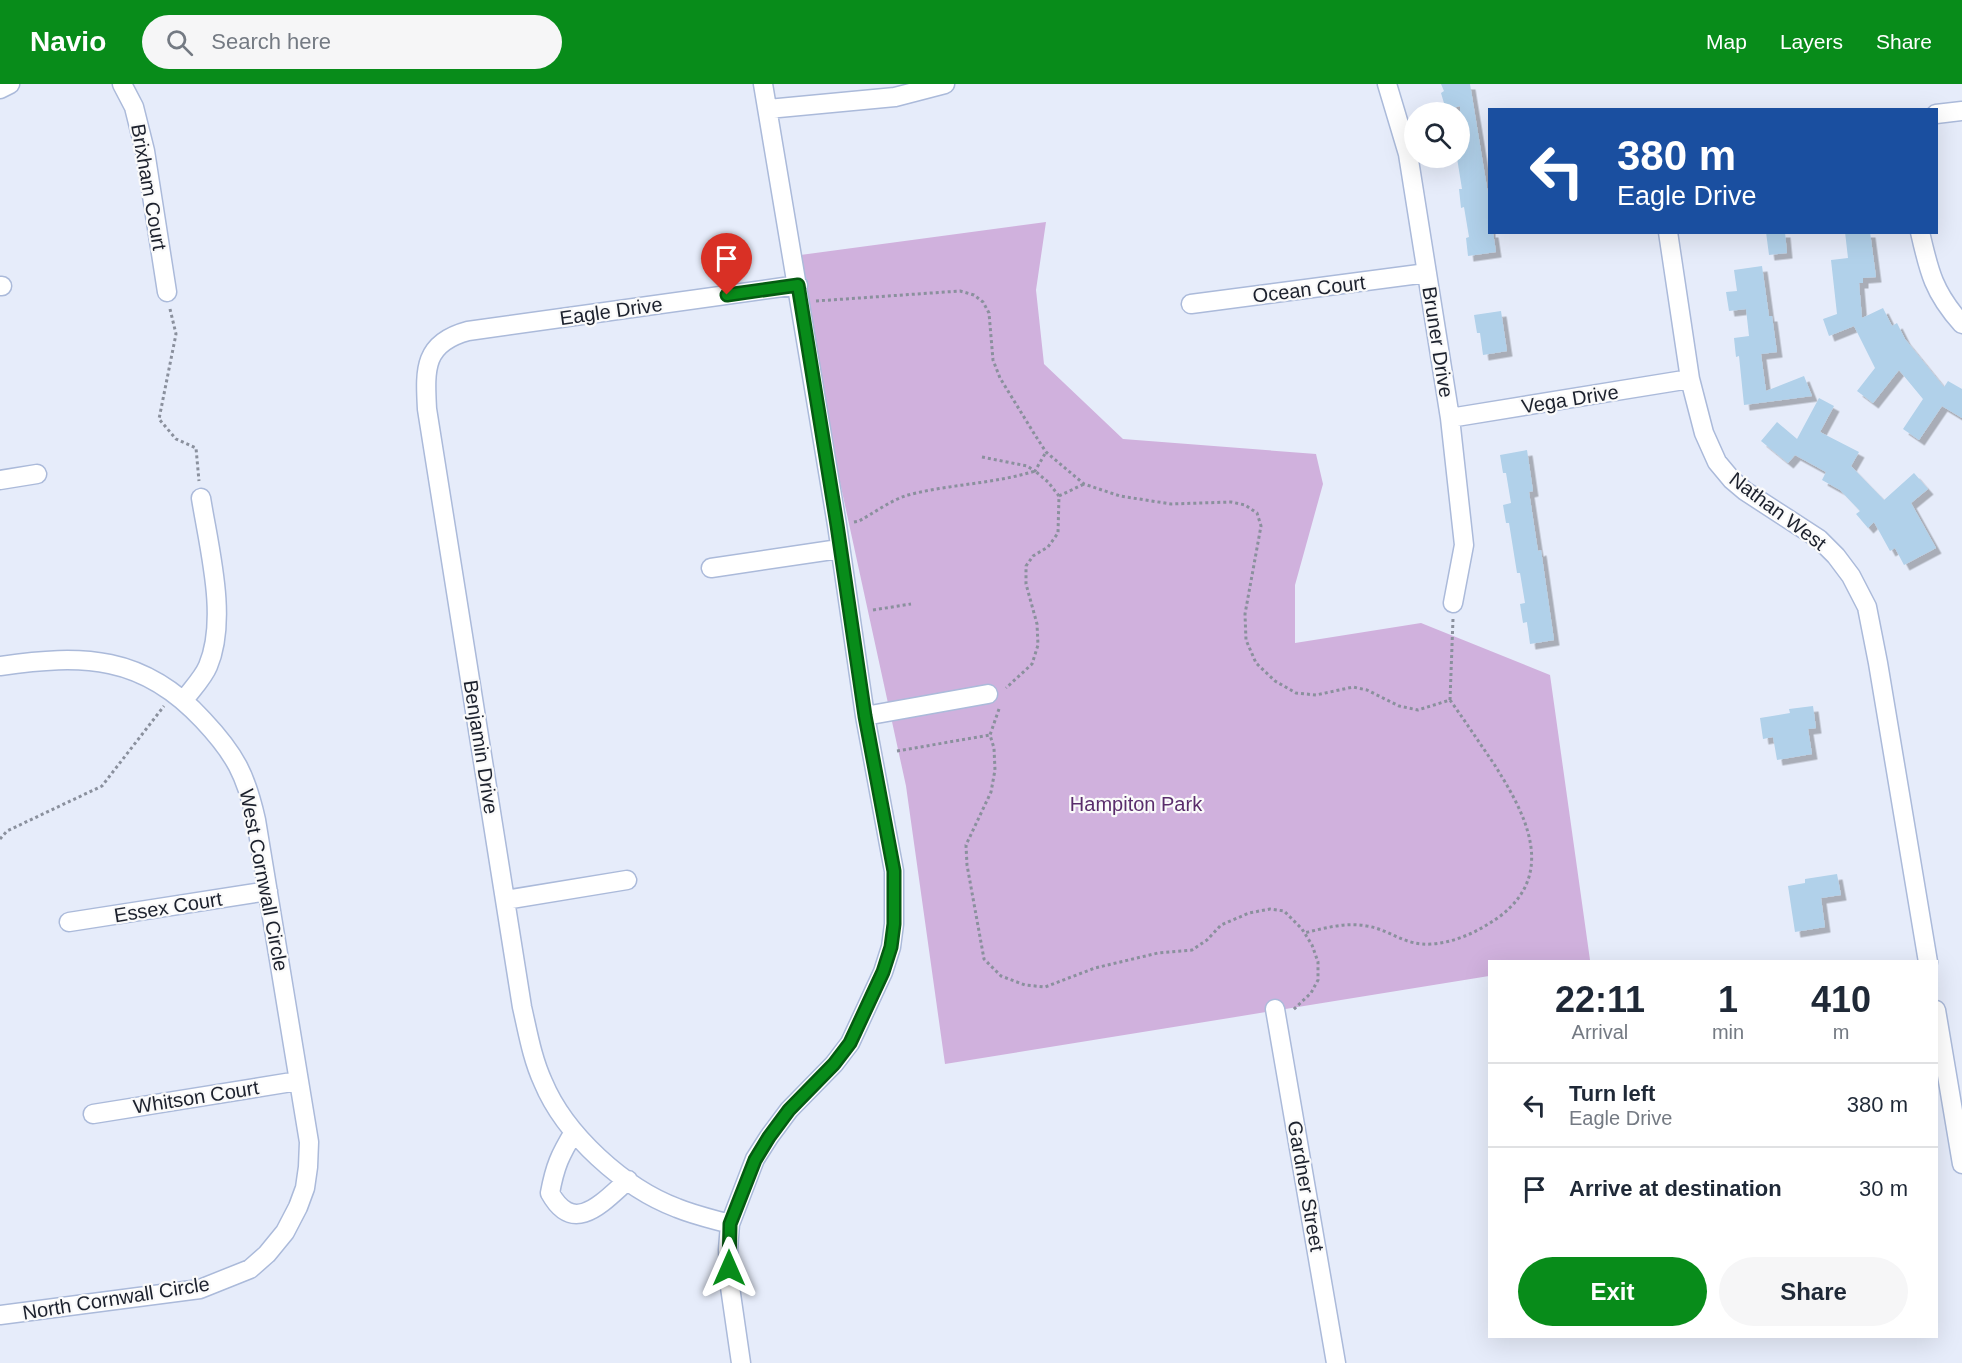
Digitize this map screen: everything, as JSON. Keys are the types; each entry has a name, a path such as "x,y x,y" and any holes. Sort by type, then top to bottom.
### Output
{"street":[{"path":"0,88 10,84"},
{"name":"Brixham Court","path":"122,84 134,106 145,151 167,292"},
{"path":"741,1363 730,1287 728,1250 730,1224 755,1160 769,1137 789,1110 834,1064 850,1043 873,997 891,947 894,924 894,871 865,716 837,525 764,84"},
{"path":"768,109 895,96 945,84"},
{"name":"Bruner Drive","path":"1387,84 1408,154 1450,418 1464,546 1453,603"},
{"path":"1938,114 1962,111"},
{"name":"Nathan West","path":"1668,234 1690,380 1704,433 1717,462 1745,491 1828,547 1851,576 1867,607 1928,960"},
{"path":"1920,234 1936,290 1947,308 1962,324"},
{"name":"Ocean Court","path":"1191,304 1427,273"},
{"name":"Eagle Drive","path":"432,353 455,335 468,331 799,294"},
{"name":"Benjamin Drive","path":"432,353 425,378 427,409 522,1007 534,1058 544,1084 574,1132 606,1163 643,1192 677,1208 730,1224"},
{"name":"Vega Drive","path":"1450,418 1690,380"},
{"path":"0,480 37,474"},
{"path":"179,696 207,668 218,628 201,498"},
{"path":"711,568 839,549"},
{"name":"West Cornwall Circle","path":"0,666 62,659 90,661 132,670 154,679 179,696 229,750 242,770 256,820 309,1142 305,1188 285,1232"},
{"path":"865,716 997,699"},
{"path":"505,900 627,880"},
{"name":"Essex Court","path":"69,922 268,891"},
{"name":"Gardner Street","path":"1276,1015 1336,1363"},
{"path":"1938,1022 1962,1164"},
{"name":"Whitson Court","path":"93,1113 298,1081"},
{"path":"574,1132 558,1159 553,1176 550,1194 558,1208 571,1215 584,1213 600,1205 628,1180"},
{"name":"North Cornwall Circle","path":"0,1316 200,1289 250,1269 267,1254 285,1232"}],"path":[{"path":"799,294 960,291 974,295 983,302 989,313 993,360 1000,378 1046,452 1084,484 1120,496 1171,504 1231,502 1245,505 1257,513 1261,526 1245,614 1246,640 1256,663 1275,681 1296,693 1306,694 1353,687 1367,690 1398,706 1419,711 1450,700"},
{"path":"167,292 176,334 159,419 176,439 196,448 201,498"},
{"path":"837,525 859,521 905,496 1016,477 1035,471 1046,452"},
{"path":"982,457 1027,466 1048,482 1059,496 1058,533 1048,547 1033,556 1026,566 1026,584 1037,624 1038,645 1032,664 997,699 997,720 990,735 994,748 995,770 991,792 966,845 966,865 984,959 1000,976 1024,986 1045,987 1095,968 1158,953 1192,951 1207,940 1221,925 1249,913 1270,909 1284,911 1312,945 1318,962 1318,981 1302,1003 1276,1015"},
{"path":"1059,496 1084,484"},
{"path":"1304,933 1349,924 1369,926 1410,943 1448,942 1464,937 1489,924 1508,910 1523,892 1531,871 1532,843 1525,819 1507,785 1450,700 1453,603"},
{"path":"873,610 911,604"},
{"path":"0,839 7,831 102,786 179,696"},
{"path":"897,751 990,735"}],"green space":[{"name":"Hampiton Park","path":"1046,222 1036,290 1044,364 1123,439 1316,454 1323,484 1295,585 1295,643 1421,623 1550,675 1590,960 1488,960 1488,976 945,1064 906,786 801,303 793,256"}],"building":[{"path":"1441,84 1470,84 1488,194 1488,234 1493,234 1496,252 1468,256 1466,238 1469,237 1464,207 1461,208 1459,189 1462,189 1459,168 1470,168 1470,102 1444,102 1441,93 1444,91"},
{"path":"1766,234 1785,234 1787,253 1769,255"},
{"path":"1845,234 1870,234 1876,277 1863,278 1863,283 1859,283 1862,318 1883,308 1892,326 1897,323 1905,339 1944,387 1948,381 1962,389 1962,418 1942,406 1919,440 1903,429 1923,399 1899,370 1873,403 1857,391 1875,368 1854,326 1829,336 1823,319 1837,314 1831,260 1848,258"},
{"path":"1762,266 1777,352 1761,354 1766,391 1804,376 1812,396 1744,405 1739,356 1736,357 1734,338 1749,336 1746,309 1729,311 1726,292 1737,291 1734,270"},
{"path":"1501,311 1507,351 1483,355 1480,333 1477,333 1474,315"},
{"path":"1819,398 1834,406 1820,432 1859,452 1851,466 1884,500 1914,473 1928,489 1911,503 1936,548 1904,565 1895,548 1890,551 1874,522 1868,528 1856,514 1860,511 1840,490 1822,480 1826,472 1795,455 1788,463 1761,441 1777,422 1797,439"},
{"path":"1527,450 1533,491 1529,492 1538,551 1541,550 1554,640 1530,644 1527,622 1523,623 1520,604 1525,603 1520,573 1517,573 1509,523 1506,523 1503,505 1511,503 1506,473 1503,473 1500,455"},
{"path":"1813,706 1816,728 1808,729 1812,754 1777,760 1773,737 1763,739 1760,718 1790,713 1789,709"},
{"path":"1837,874 1841,895 1821,898 1825,927 1795,932 1788,886 1805,883 1805,879"}],"route":[{"path":"727,295 798,285 865,716 894,871 894,924 891,947 873,997 850,1043 834,1064 789,1110 755,1160 730,1224 729,1268"}]}
